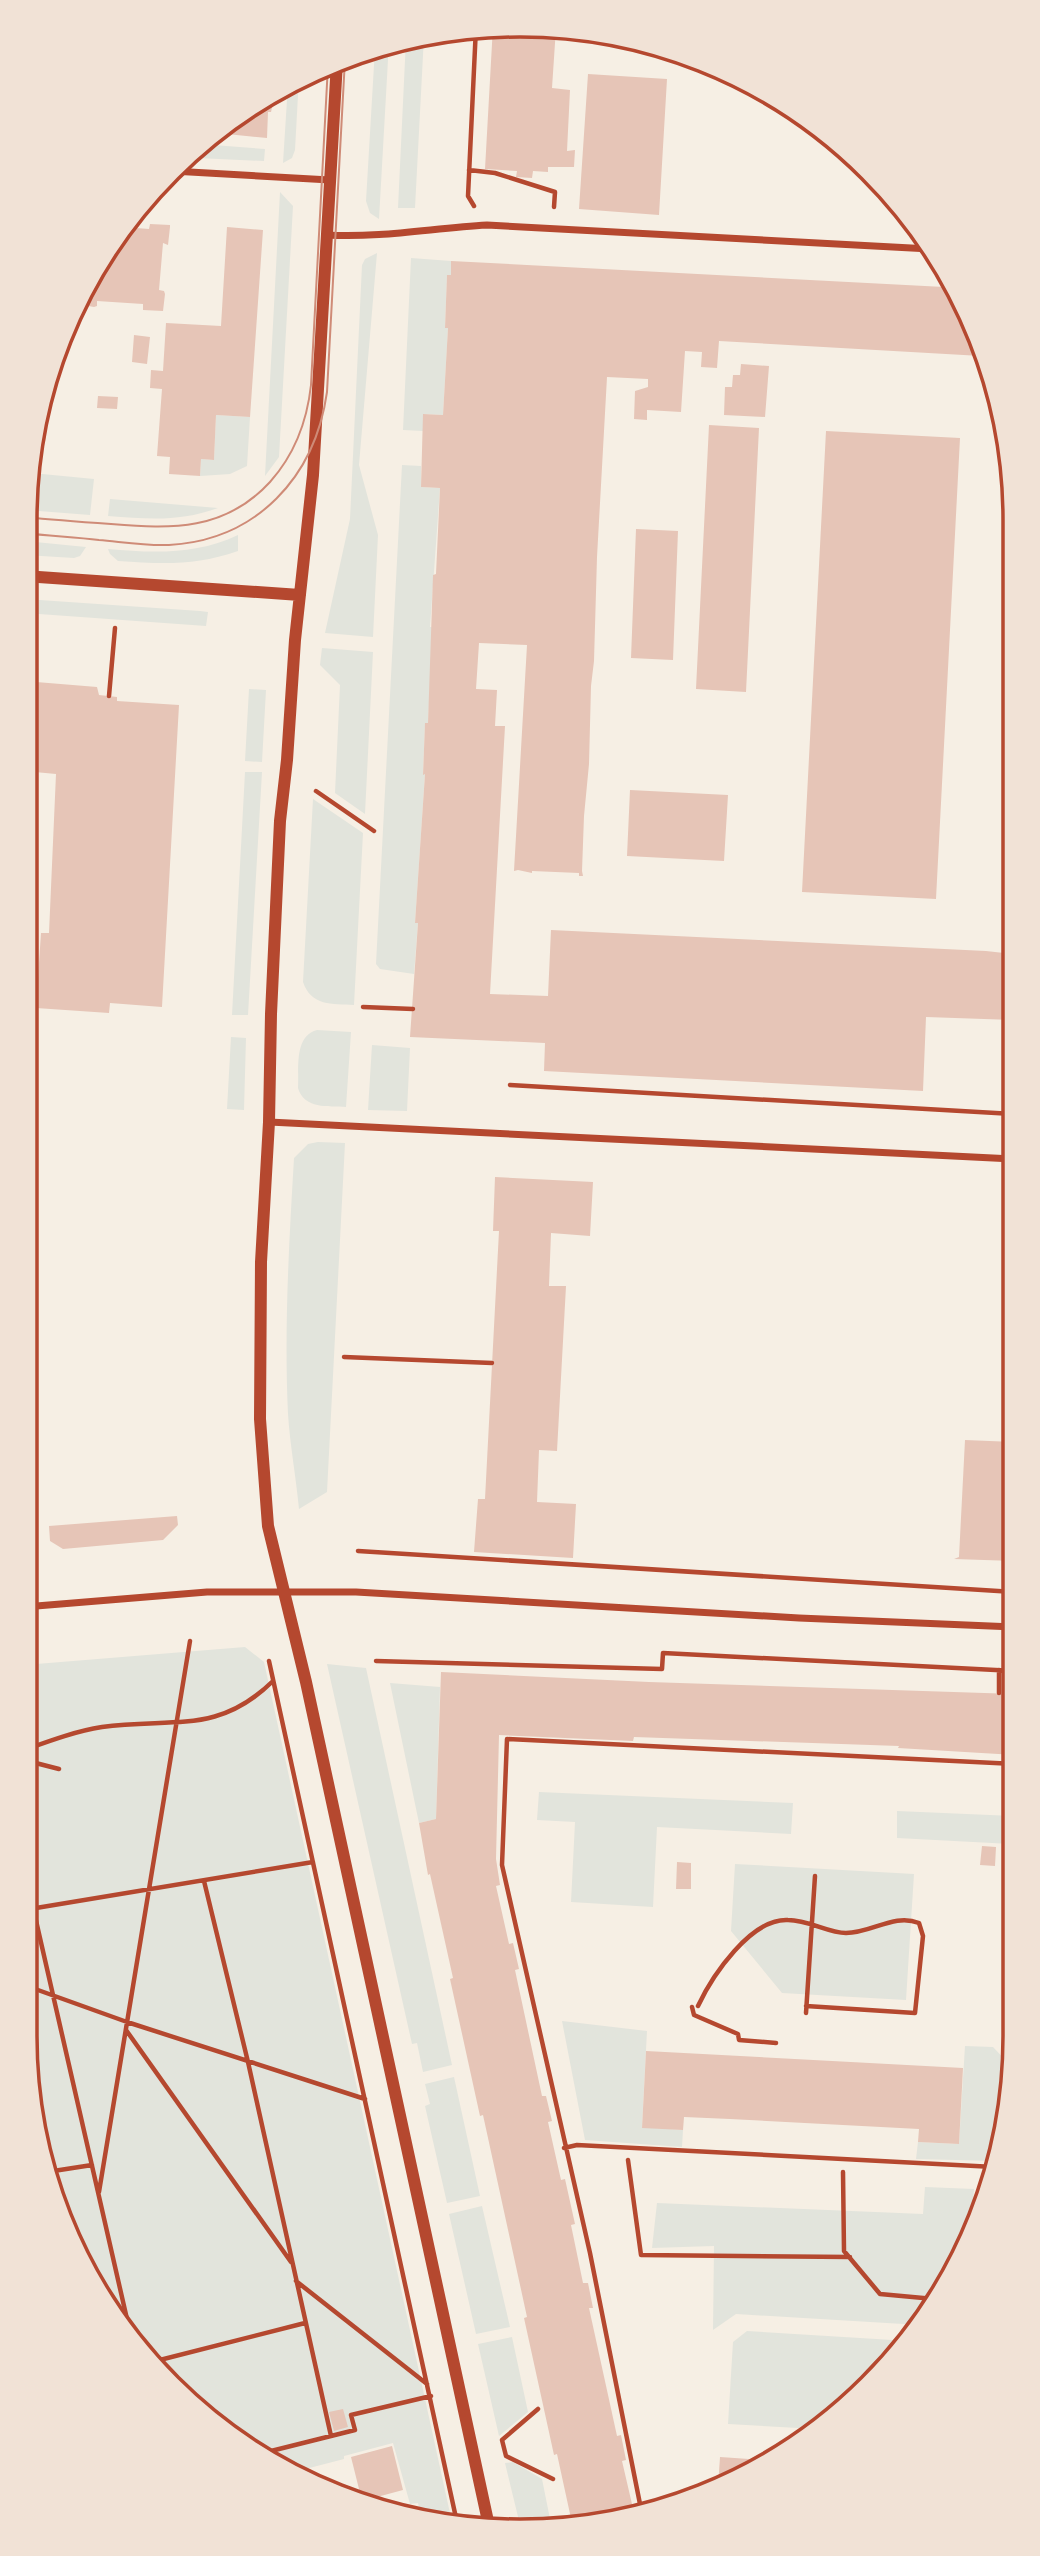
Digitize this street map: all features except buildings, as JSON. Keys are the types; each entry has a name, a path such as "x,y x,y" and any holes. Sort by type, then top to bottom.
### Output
{"street":[{"path":"336,73 313,475 280,821 261,1262 260,1419 268,1526 306,1682 487,2518"},
{"path":"185,172 330,180"},
{"path":"327,236 387,236 447,227 488,225 919,248"},
{"path":"37,577 300,595"},
{"path":"269,1122 1003,1158"},
{"path":"37,1606 207,1592 356,1592 1003,1627"}],"path":[{"path":"475,39 468,196 478,209"},
{"path":"469,170 495,173 555,192 553,214"},
{"path":"109,696 114,628"},
{"path":"316,792 374,831"},
{"path":"363,1007 413,1009"},
{"path":"510,1086 1003,1113"},
{"path":"344,1357 492,1363"},
{"path":"358,1551 1003,1591"},
{"path":"99,2192 190,1641"},
{"path":"376,1661 662,1669 663,1653 1003,1670"},
{"path":"269,1661 455,2515"},
{"path":"999,1670 999,1693"},
{"path":"37,1746 102,1727 148,1723 177,1724 221,1716 246,1705 274,1681"},
{"path":"640,2504 590,2253 502,1865 507,1739 1003,1763"},
{"path":"995,1763 996,1754"},
{"path":"37,1763 59,1769"},
{"path":"37,1908 313,1862"},
{"path":"806,2013 815,1876"},
{"path":"204,1881 248,2062 331,2436"},
{"path":"776,2043 740,2040 738,2034 694,2015 695,2006 705,1990 741,1943 759,1929 784,1919 812,1923 844,1933 906,1918 919,1923 923,1936 915,2012 806,2006"},
{"path":"37,1921 127,2316"},
{"path":"37,1989 127,2022 365,2099"},
{"path":"126,2030 291,2262"},
{"path":"565,2148 577,2145 985,2167"},
{"path":"628,2160 641,2255 850,2257"},
{"path":"56,2171 92,2165"},
{"path":"843,2172 844,2251 880,2294 926,2298"},
{"path":"296,2281 428,2385"},
{"path":"161,2360 305,2323"},
{"path":"272,2451 355,2430 351,2415 431,2396"},
{"path":"538,2409 502,2440 503,2449 506,2456 553,2479"}],"shaded area":[{"path":"423,47 415,208 398,208 405,51"},
{"path":"388,55 379,219 370,213 366,201 374,59"},
{"path":"298,91 295,150 292,158 283,163 287,96"},
{"path":"216,145 265,149 264,161 200,158"},
{"path":"280,192 293,206 279,457 265,476"},
{"path":"377,253 359,465 378,535 373,637 325,633 350,519 362,265 365,259"},
{"path":"411,258 451,261 451,275 447,275 445,328 448,328 443,415 424,414 423,431 403,430"},
{"path":"216,415 250,417 247,466 230,474 200,476 201,459 214,460"},
{"path":"402,465 421,466 421,487 440,488 430,627 433,627 428,723 425,724 425,774 414,974 380,969 376,964"},
{"path":"39,474 94,479 90,515 37,511"},
{"path":"110,499 218,508 177,517 108,516"},
{"path":"238,535 238,551 193,562 118,561 108,549 174,551 222,542"},
{"path":"37,542 86,547 80,556 37,556"},
{"path":"37,600 208,612 206,626 37,614"},
{"path":"322,648 373,652 365,814 335,793 340,685 320,665"},
{"path":"249,689 266,690 262,762 245,761"},
{"path":"245,772 262,772 248,1015 232,1015"},
{"path":"313,799 363,833 354,1005 330,1004 317,1000 311,996 303,982"},
{"path":"317,1030 351,1032 346,1107 311,1103 301,1095 298,1088 301,1046 310,1033"},
{"path":"231,1037 246,1038 244,1110 227,1109"},
{"path":"372,1045 410,1048 407,1111 368,1110"},
{"path":"345,1143 327,1492 299,1509 289,1426 287,1382 290,1222 294,1158 308,1144"},
{"path":"245,1647 264,1662 450,2514 419,2508 418,2503 410,2504 393,2443 306,2469 252,2438 201,2399 157,2355 118,2304 87,2250 62,2191 53,2161 38,2068 37,1664"},
{"path":"327,1664 366,1668 452,2065 423,2072 417,2043 412,2044"},
{"path":"390,1683 440,1687 436,1819 419,1823"},
{"path":"539,1792 793,1803 791,1834 657,1827 653,1907 571,1902 575,1822 537,1820"},
{"path":"897,1811 1003,1816 1003,1844 897,1838"},
{"path":"735,1864 914,1874 906,2000 782,1993 731,1931"},
{"path":"562,2021 647,2031 642,2127 683,2130 682,2147 585,2140"},
{"path":"965,2046 993,2047 1002,2057 1002,2068 987,2161 916,2159 918,2142 959,2144"},
{"path":"454,2077 480,2196 447,2203 425,2106 430,2104 425,2084"},
{"path":"925,2187 974,2189 972,2205 953,2250 939,2278 907,2324 736,2314 713,2330 714,2246 652,2248 657,2203 923,2214"},
{"path":"482,2206 510,2327 476,2334 449,2214"},
{"path":"747,2331 895,2340 862,2378 801,2428 728,2424 733,2342"},
{"path":"512,2337 528,2412 499,2436 478,2344"},
{"path":"513,2462 542,2479 550,2518 519,2519 505,2463"}],"tram line":[{"path":"37,534 151,545 201,540 229,531 254,517 276,498 295,476 310,451 327,392 344,70"},
{"path":"37,518 155,526 197,523 235,510 253,498 279,471 293,449 303,425 311,385 327,77"}]}
